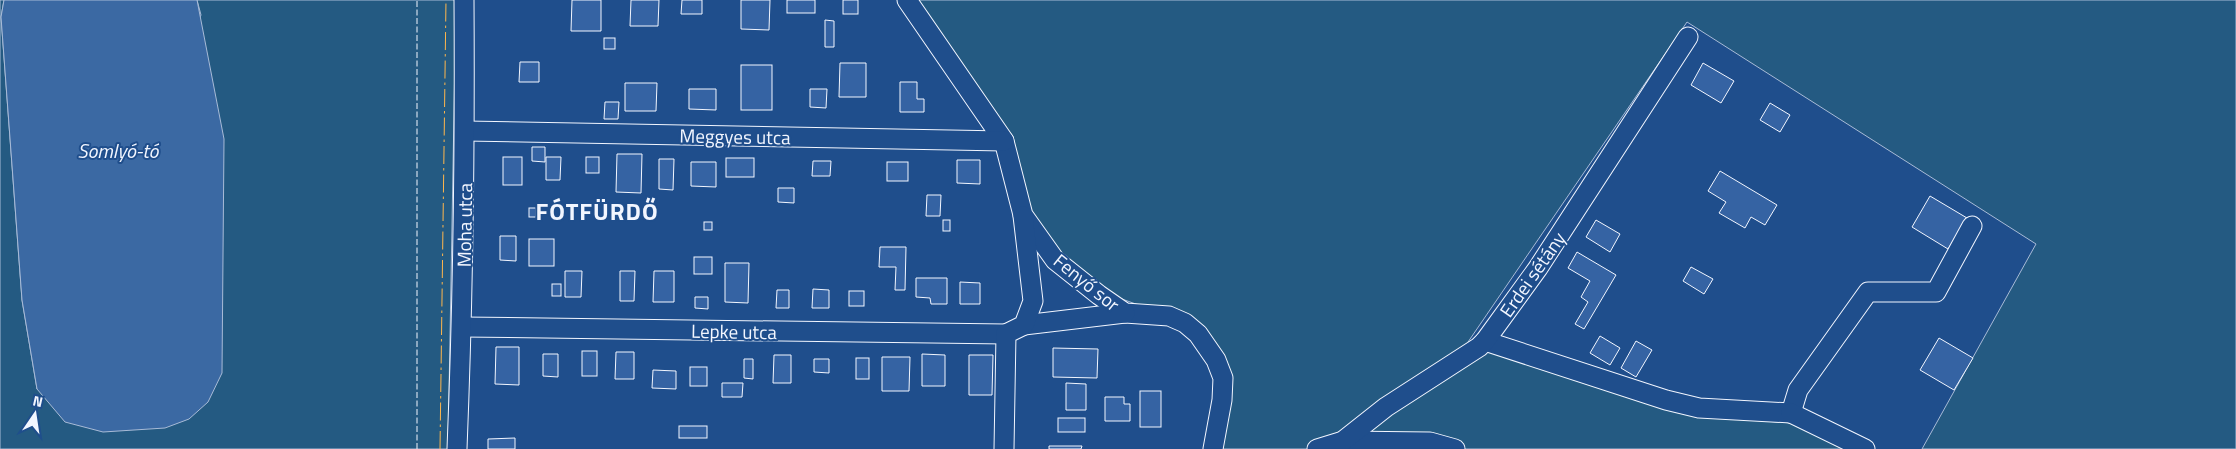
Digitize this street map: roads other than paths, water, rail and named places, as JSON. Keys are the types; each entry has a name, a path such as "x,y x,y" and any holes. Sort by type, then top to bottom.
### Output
{"street":[{"name":"Moha utca","path":"456,449 462,327 465,130 464,0"},
{"name":"Fenyő sor","path":"907,0 1004,141 1023,215 1055,260 1125,313 1169,316 1185,323 1198,334 1216,360 1223,378 1222,400 1213,449"},
{"name":"Erdei sétány","path":"1317,449 1343,441 1386,407 1479,347 1485,341 1538,268 1688,38"},
{"name":"Meggyes utca","path":"465,130 1004,141"},
{"path":"1023,215 1033,301 1024,325"},
{"path":"1791,413 1798,390 1868,292 1936,292 1972,226"},
{"path":"1004,449 1006,334 1024,325 1125,313"},
{"name":"Lepke utca","path":"462,327 1006,334"},
{"path":"1485,341 1666,400 1699,408 1791,413 1865,449"},
{"path":"1343,441 1430,442 1455,449"}],"water":[{"name":"Somlyó-tó","path":"4,0 197,0 224,139 222,373 208,402 189,419 165,428 103,432 65,422 37,389 22,300 1,17"}],"district":[{"name":"FÓTFÜRDŐ","path":"597,211"}]}
